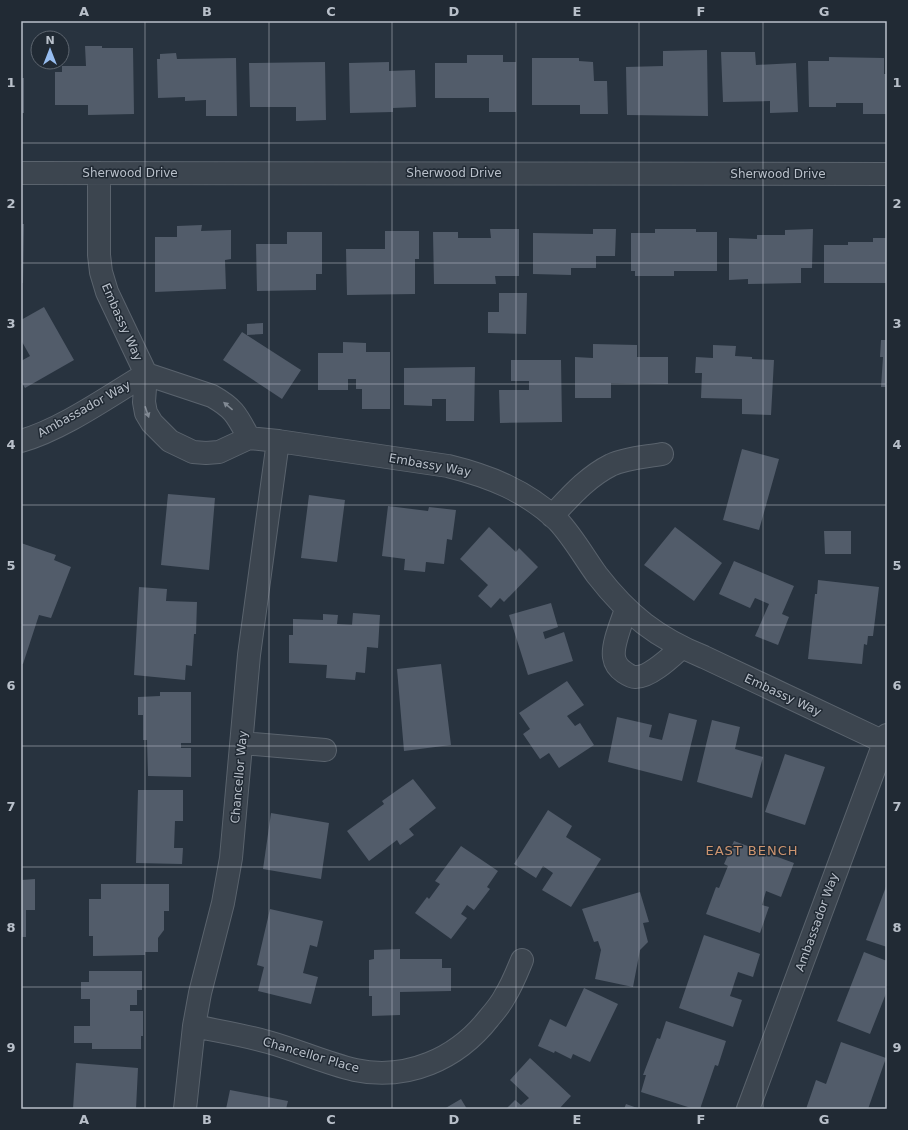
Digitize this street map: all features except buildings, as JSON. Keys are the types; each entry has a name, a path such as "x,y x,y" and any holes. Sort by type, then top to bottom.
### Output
{"street":[{"name":"Sherwood Drive","path":"21,173 887,174"},
{"name":"Embassy Way","path":"99,173 99,255 106,292 146,374 144,402 146,413 152,424 170,441 193,452 206,453 219,452 249,438 278,441 427,462 469,471 504,483 535,502 552,516 569,534 597,575 626,609 649,628 681,648 886,739"},
{"name":"Embassy Way","path":"146,374 212,396 222,402 231,408 237,415 249,438"},
{"name":"Ambassador Way","path":"21,441 47,431 81,413 146,374"},
{"name":"Chancellor Way","path":"185,1109 194,1026 200,993 223,903 231,858 255,604 278,441"},
{"path":"552,516 582,485 612,465 625,460 662,454"},
{"path":"626,609 618,635 614,656 618,668 633,677 640,677 667,661 681,648"},
{"name":"Ambassador Way","path":"748,1109 886,739"},
{"path":"242,743 325,750"},
{"name":"Chancellor Place","path":"194,1026 268,1042 336,1065 356,1070 378,1072 408,1070 438,1060 469,1040 483,1026 505,997 522,960"}],"district":[{"name":"EAST BENCH","path":"752,850"}]}
